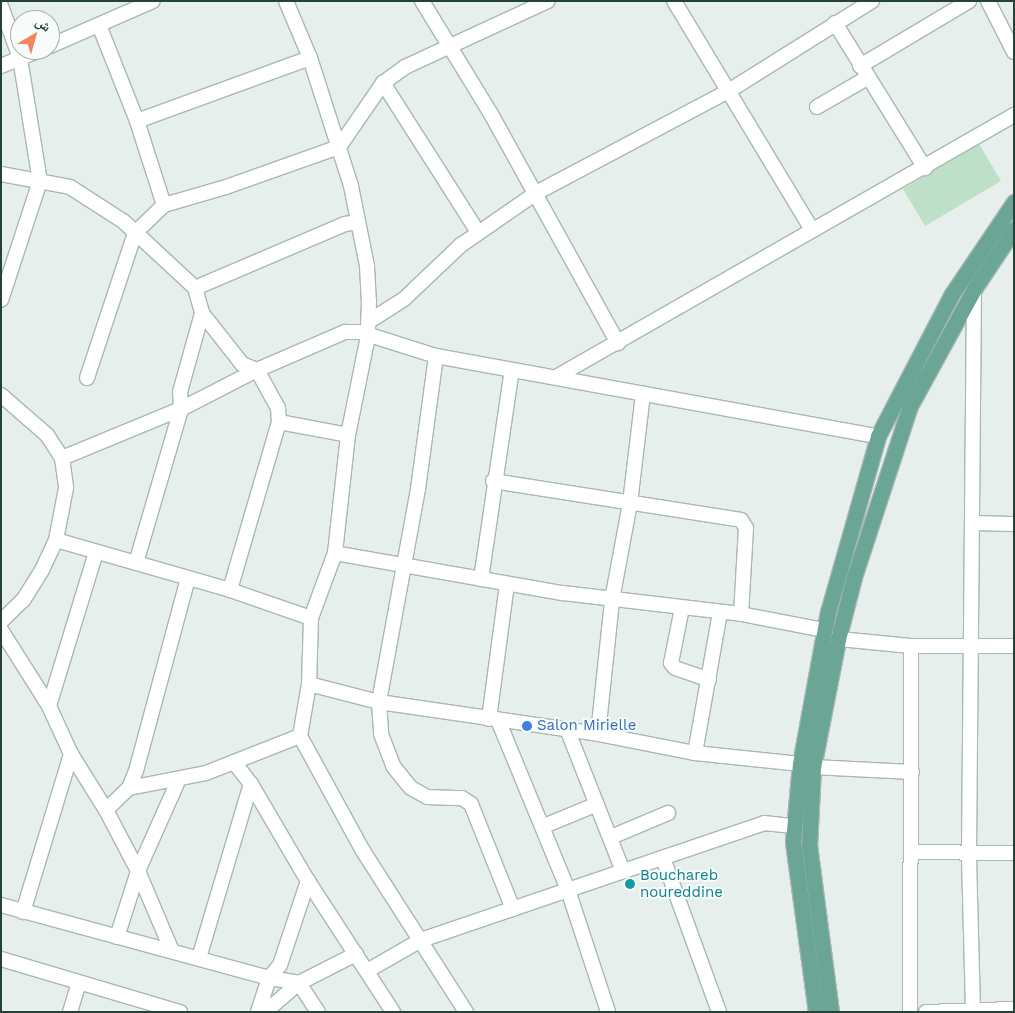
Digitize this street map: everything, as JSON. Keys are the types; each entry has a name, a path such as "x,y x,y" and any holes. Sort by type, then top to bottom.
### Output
{"main road":[{"path":"816,1012 796,880 794,826 828,635 878,436 952,294 1014,202"},
{"path":"828,635 854,577 904,421 974,289 1014,229"},
{"path":"806,766 809,846 832,1012"}],"street":[{"path":"60,42 153,1"},
{"path":"286,1 310,58 339,147 367,266 368,336 348,435 335,553 311,618 309,684 300,736 363,851 422,940 466,1012"},
{"path":"422,1 536,194 618,343"},
{"path":"674,1 726,92 812,230"},
{"path":"368,322 404,300 478,232 536,194 726,92 872,1"},
{"path":"817,107 864,72 969,1"},
{"path":"988,1 1014,52"},
{"path":"87,378 135,233 164,205 226,187 339,147 384,84 405,67 448,45 545,2"},
{"path":"1,6 10,31"},
{"path":"835,23 925,168"},
{"path":"99,25 137,121 164,205"},
{"path":"137,121 310,58"},
{"path":"1,66 15,60"},
{"path":"1,300 40,182 20,60"},
{"path":"384,84 478,232"},
{"path":"556,377 812,230 925,168 1014,115"},
{"path":"1,174 77,191 135,233 195,288 202,313 242,364 257,370 278,408 279,422 230,590"},
{"path":"195,288 345,224 358,222"},
{"path":"973,1010 969,853 974,289"},
{"path":"136,563 181,409 180,392 202,313"},
{"path":"62,458 181,409 257,370 345,332 368,336 436,356 878,436"},
{"path":"436,356 405,566 379,702 381,734 392,766 420,794 462,798 471,804 513,909"},
{"path":"481,579 493,481 512,370"},
{"path":"598,734 612,600 630,503 643,394"},
{"path":"1,395 47,435 62,458 66,488 56,540 42,570 22,600 1,621"},
{"path":"279,422 348,435"},
{"path":"493,481 735,518 744,523 741,614"},
{"path":"973,523 1014,524"},
{"path":"56,540 230,590 311,618"},
{"path":"49,706 96,552"},
{"path":"335,553 507,584 612,600 741,614 828,635 912,646 971,644 1014,646"},
{"path":"106,810 129,788 188,578"},
{"path":"507,584 494,719 544,826 568,890 608,1012"},
{"path":"682,608 671,663 709,680"},
{"path":"696,753 720,612"},
{"path":"1,630 49,706 71,754 106,810 138,871 172,951"},
{"path":"910,1012 912,646"},
{"path":"309,684 379,702 598,734 696,753 806,766 912,772"},
{"path":"567,730 623,871"},
{"path":"129,788 179,779 234,762 300,736"},
{"path":"23,912 71,754"},
{"path":"234,762 251,784 308,881 393,1012"},
{"path":"117,937 138,871 179,779"},
{"path":"199,958 251,784"},
{"path":"544,826 597,804"},
{"path":"610,837 668,814"},
{"path":"367,971 422,940 764,823 794,826"},
{"path":"912,852 1014,853"},
{"path":"663,858 719,1012"},
{"path":"258,1012 269,978 280,965 308,881"},
{"path":"1,905 269,978 299,983 318,1012"},
{"path":"265,1012 299,983 356,954"},
{"path":"1,959 180,1012"},
{"path":"70,1012 79,982"},
{"path":"926,1012 1014,1009"}],"green space":[{"path":"979,144 1001,181 925,226 903,189"}],"place":[{"name":"Salon Mirielle","path":"527,726"},
{"name":"Bouchareb noureddine","path":"630,884"}]}
